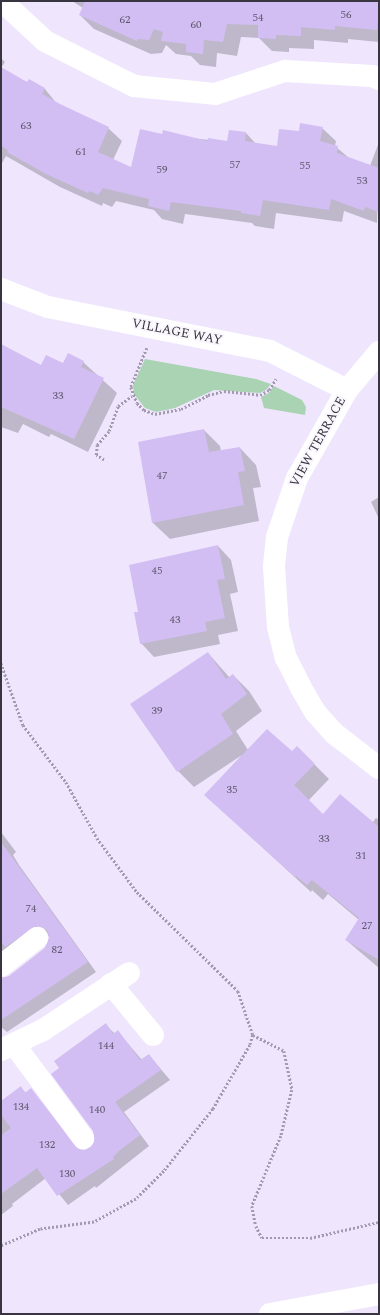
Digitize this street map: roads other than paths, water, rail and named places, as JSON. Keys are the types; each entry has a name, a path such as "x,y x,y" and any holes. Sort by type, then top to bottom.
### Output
{"main road":[{"path":"2,1 46,41 134,86 215,94 285,71 372,76 379,80"},
{"name":"VILLAGE WAY","path":"1,289 48,307 270,351 347,390"},
{"name":"VIEW TERRACE","path":"379,352 347,390 309,454 286,505 275,552 274,598 278,627 286,658 314,712 335,734 379,768"},
{"path":"1,966 37,938"},
{"path":"83,1138 7,1047 44,1030 120,978 154,1035"},
{"path":"270,1314 379,1294"}]}
